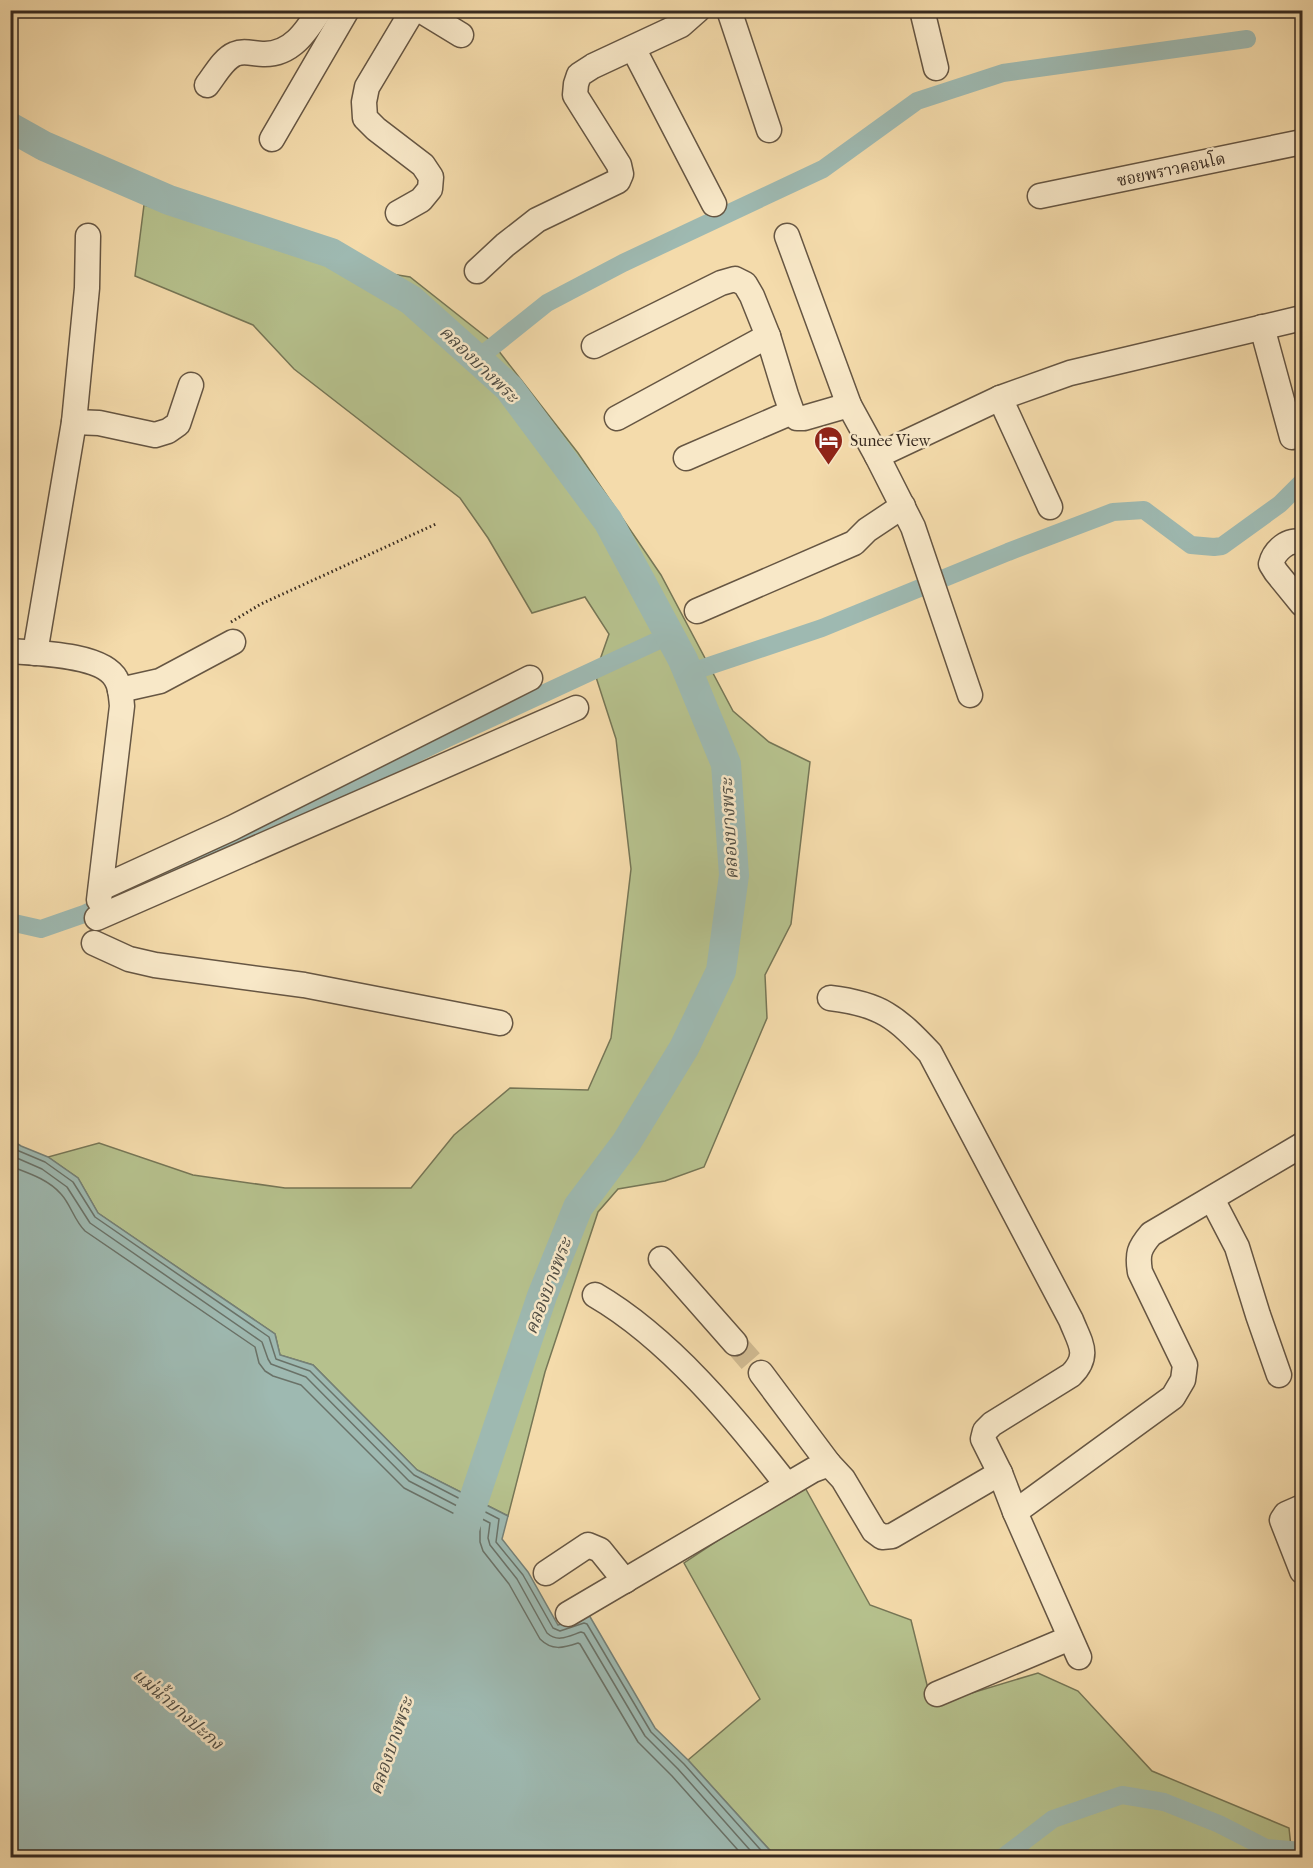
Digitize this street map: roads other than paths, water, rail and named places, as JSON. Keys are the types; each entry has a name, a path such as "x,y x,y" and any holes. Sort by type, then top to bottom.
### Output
{"street":[{"path":"207,85 234,54 243,52 265,54 285,51 306,33 320,10"},
{"path":"272,139 347,10"},
{"path":"398,213 421,200 430,189 431,177 423,165 365,118 364,102 367,87 413,10"},
{"path":"420,10 461,35"},
{"path":"477,271 537,220 618,181 621,174 619,165 575,95 579,75 681,25 698,10"},
{"path":"729,10 769,130"},
{"path":"922,10 936,68"},
{"path":"633,48 714,204"},
{"name":"ซอยพราวคอนโด","path":"1040,196 1302,142"},
{"path":"35,653 74,422 87,288 88,236"},
{"path":"787,236 849,405 913,527 970,695"},
{"path":"594,346 721,283 735,279 745,284 752,296 768,336 792,412 797,417 804,418 849,405"},
{"path":"877,456 1000,398 1070,373 1302,318"},
{"path":"1262,327 1292,438"},
{"path":"616,418 768,336"},
{"path":"74,422 99,423 155,435 168,431 178,424 191,385"},
{"path":"1000,398 1050,507"},
{"path":"686,458 792,412"},
{"path":"697,611 854,543 867,530 903,506"},
{"path":"1302,543 1299,540 1291,541 1273,556 1271,564 1302,604"},
{"path":"120,690 160,681 227,635"},
{"path":"10,651 80,659 106,668 116,678 120,690 122,706 93,951 155,965 304,985 500,1023"},
{"path":"101,888 232,828 530,678"},
{"path":"97,918 576,708"},
{"path":"830,998 856,1001 882,1011 905,1026 930,1053 1071,1320 1083,1354 1080,1366 1071,1376 992,1424 985,1431 983,1439 1000,1473 1074,1647 937,1694"},
{"path":"1015,1512 1173,1397 1183,1380 1185,1365 1140,1272 1138,1257 1143,1244 1151,1234 1302,1145"},
{"path":"1212,1199 1237,1247 1279,1375"},
{"path":"661,1259 735,1343"},
{"path":"595,1295 638,1324 680,1363 737,1422 787,1485"},
{"path":"761,1372 829,1464 843,1479 874,1531 882,1537 892,1536 1000,1473"},
{"path":"568,1614 813,1470 829,1464"},
{"path":"1302,1507 1286,1514 1282,1520 1302,1571"},
{"path":"546,1573 588,1545 600,1550 625,1581"}],"water":[{"name":"แม่น้ำบางปะกง","path":"10,1139 48,1157 78,1178 98,1213 275,1334 280,1355 313,1365 417,1470 508,1516 502,1539 528,1572 558,1625 589,1615 655,1728 688,1760 776,1857 11,1857"}],"waterway":[{"path":"477,359 547,303 623,263 823,169 917,101 1003,73 1247,39"},
{"name":"คลองบางพระ","path":"10,127 44,146 169,200 331,253 411,300 509,388 608,521 683,660 726,764 734,875 721,971 684,1048 626,1143 578,1207 542,1296 461,1538"},
{"path":"688,673 822,628 1113,512 1144,510 1191,545 1222,546 1280,504 1302,482"},
{"path":"140,887 448,738 670,635"},
{"path":"10,922 41,929 84,914 107,903"},
{"path":"1002,1858 1053,1819 1122,1795 1164,1802 1219,1824 1266,1848 1302,1851"}],"tunnel":[{"path":"735,1343 761,1373"}],"place":[{"name":"Sunee View","path":"829,466"}]}
